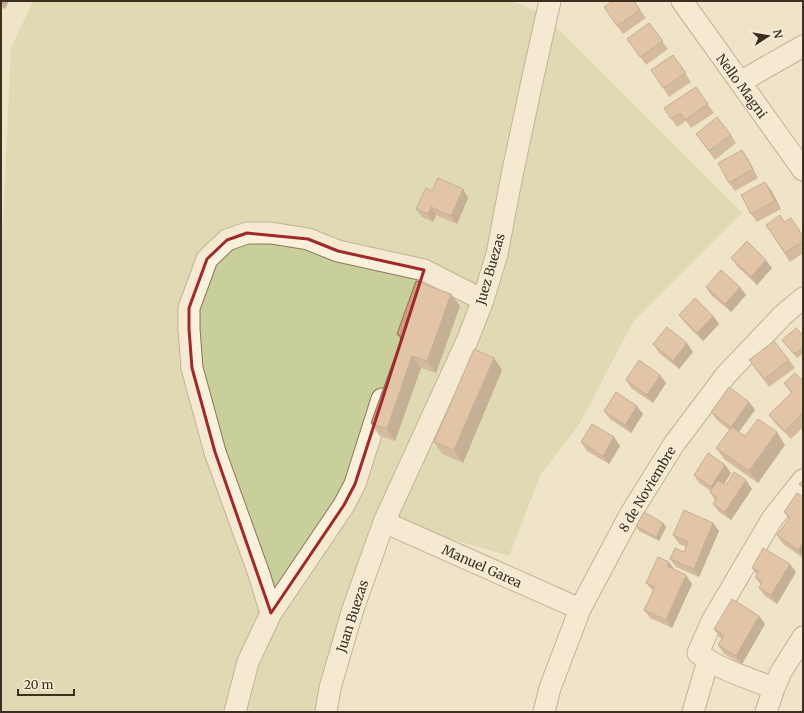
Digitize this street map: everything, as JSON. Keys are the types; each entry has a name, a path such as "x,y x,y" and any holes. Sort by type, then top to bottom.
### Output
{"street":[{"name":"Juez Buezas","path":"384,522 467,341 483,300 497,254 515,160 550,1"},
{"name":"Nello Magni","path":"682,1 803,170"},
{"path":"740,82 803,46"},
{"path":"271,613 259,574 215,452 192,368 189,308 206,260 227,240 247,233 271,233 308,239 338,251 421,277 483,300"},
{"name":"8 de Noviembre","path":"544,712 550,688 580,609 631,513 674,444 726,375 783,315 803,298"},
{"path":"235,712 248,662 271,613 344,505 354,484 388,381"},
{"path":"774,688 708,661 698,653 712,621 772,519 803,480"},
{"name":"Manuel Garea","path":"384,522 580,609"},
{"name":"Juan Buezas","path":"326,712 330,688 353,609 384,522"},
{"path":"766,712 781,672 803,637"},
{"path":"693,712 708,661"}],"highlighted area":[{"path":"247,233 308,239 338,251 424,270 355,484 344,505 271,613 215,452 192,368 189,329 189,308 207,259 227,240"}],"green space":[{"path":"33,1 513,1 543,14 742,213 633,322 579,425 541,474 509,556 383,519 324,712 1,712 1,263 11,48"}],"building":[{"path":"613,1 634,1 640,10 617,26 604,7"},
{"path":"649,23 663,41 640,57 627,39"},
{"path":"673,55 686,73 663,88 651,70"},
{"path":"696,87 708,104 685,120 680,113 671,119 664,108"},
{"path":"717,117 731,135 709,151 696,134"},
{"path":"742,150 753,169 729,183 718,163"},
{"path":"438,178 463,189 451,216 431,207 428,214 416,209 426,188 432,191"},
{"path":"765,182 775,201 751,214 741,195"},
{"path":"780,215 784,222 791,218 803,236 803,241 785,253 766,225"},
{"path":"747,241 766,260 751,277 731,258"},
{"path":"721,270 740,287 725,304 706,287"},
{"path":"416,281 451,294 427,361 412,356 387,429 371,423 402,337 397,334"},
{"path":"695,298 713,316 697,333 679,315"},
{"path":"667,327 687,343 673,361 653,344"},
{"path":"796,328 803,335 803,347 794,354 782,340"},
{"path":"774,341 789,360 764,379 749,360"},
{"path":"474,349 494,358 454,450 434,442"},
{"path":"639,360 660,375 647,395 626,380"},
{"path":"795,373 803,381 803,413 785,431 769,415 792,392 784,383"},
{"path":"729,387 749,402 731,427 711,412"},
{"path":"616,392 637,406 625,425 604,411"},
{"path":"758,419 777,432 749,471 716,448 732,427 745,436"},
{"path":"592,424 614,437 603,456 581,442"},
{"path":"708,453 725,465 711,487 694,475"},
{"path":"734,472 746,480 725,512 713,504 717,498 710,492 718,480 726,485"},
{"path":"803,480 803,488 799,484"},
{"path":"797,493 803,497 803,543 798,550 777,535 790,517 784,512"},
{"path":"684,510 713,523 694,569 670,559 675,548 684,552 688,542 673,535"},
{"path":"644,512 663,523 656,537 636,526"},
{"path":"763,548 790,564 771,595 759,588 762,582 755,577 759,571 752,568"},
{"path":"658,557 669,562 667,566 686,575 666,620 644,610 655,587 646,583"},
{"path":"732,599 759,616 736,656 718,645 724,635 714,629"}]}
